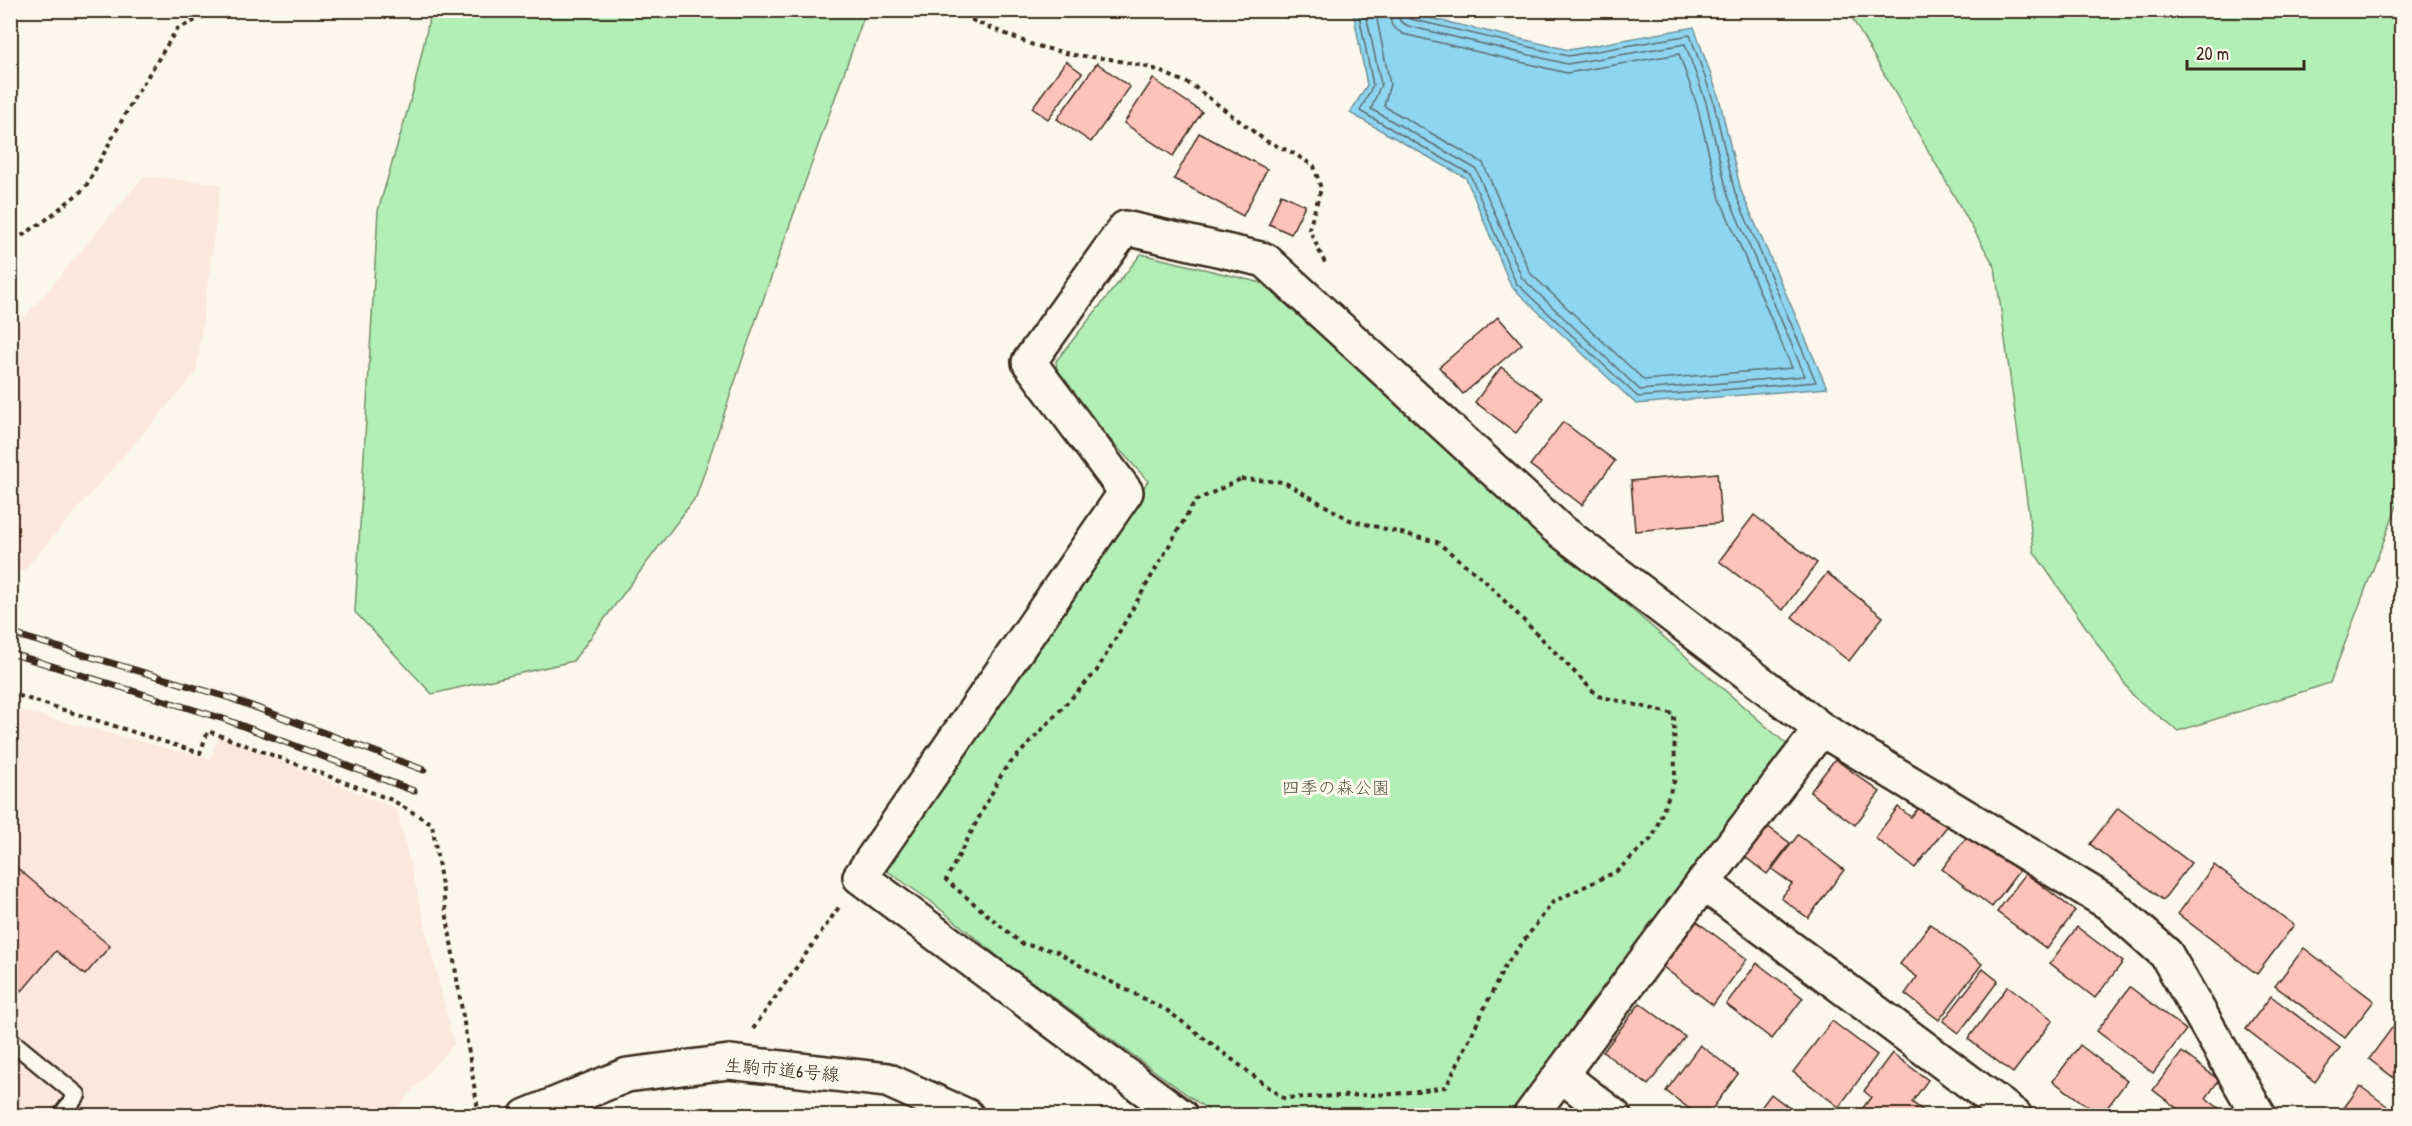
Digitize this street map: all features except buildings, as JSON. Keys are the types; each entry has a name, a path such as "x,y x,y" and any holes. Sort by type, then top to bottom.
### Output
{"street":[{"path":"1181,1116 860,878 1126,492 1029,362 1125,228 1265,260 1556,527 1821,729 2110,904 2166,954 2259,1116"},
{"path":"1530,1116 1703,882 1821,729"},
{"path":"1703,882 2015,1116"},
{"name":"生駒市道6号線","path":"526,1116 627,1075 729,1062 887,1080 956,1113"},
{"path":"1561,1075 1614,1116"}],"lane":[{"path":"10,1040 77,1095 61,1116"}],"path":[{"path":"10,259 17,239 47,219 85,188 133,100 177,29 217,10"},
{"path":"956,10 974,21 1033,45 1074,55 1110,59 1152,68 1192,85 1266,141 1314,166 1321,189 1310,229 1327,268"},
{"path":"1241,479 1284,482 1350,520 1437,542 1484,580 1598,696 1674,714 1675,779 1653,837 1617,871 1553,902 1505,966 1446,1087 1395,1094 1283,1098 1168,1011 1056,951 1022,944 946,880 971,832 1004,770 1096,672 1195,501 1241,479"},
{"path":"10,693 200,753 208,732 392,800 432,824 479,1116"},
{"path":"729,1062 860,878"}],"shaded area":[{"path":"144,176 221,184 196,373 23,571 11,568 11,330 41,299"},
{"path":"10,708 210,759 220,735 397,810 454,1044 391,1115 11,1115"}],"green space":[{"path":"431,11 866,11 752,331 696,497 573,661 432,694 355,612 378,211 414,88"},
{"path":"1848,11 2401,11 2401,495 2330,683 2178,731 2134,697 2034,552 1995,267"},
{"name":"四季の森公園","path":"1141,254 1262,283 1791,748 1510,1115 1215,1115 1005,962 929,900 886,870 1148,481 1058,382 1056,361"}],"water":[{"path":"1353,11 1399,11 1569,50 1694,27 1719,98 1741,191 1827,388 1636,404 1511,286 1466,178 1350,113 1367,85"}],"railway":[{"path":"10,633 230,698 424,770"},
{"path":"10,653 227,720 414,791"}]}
